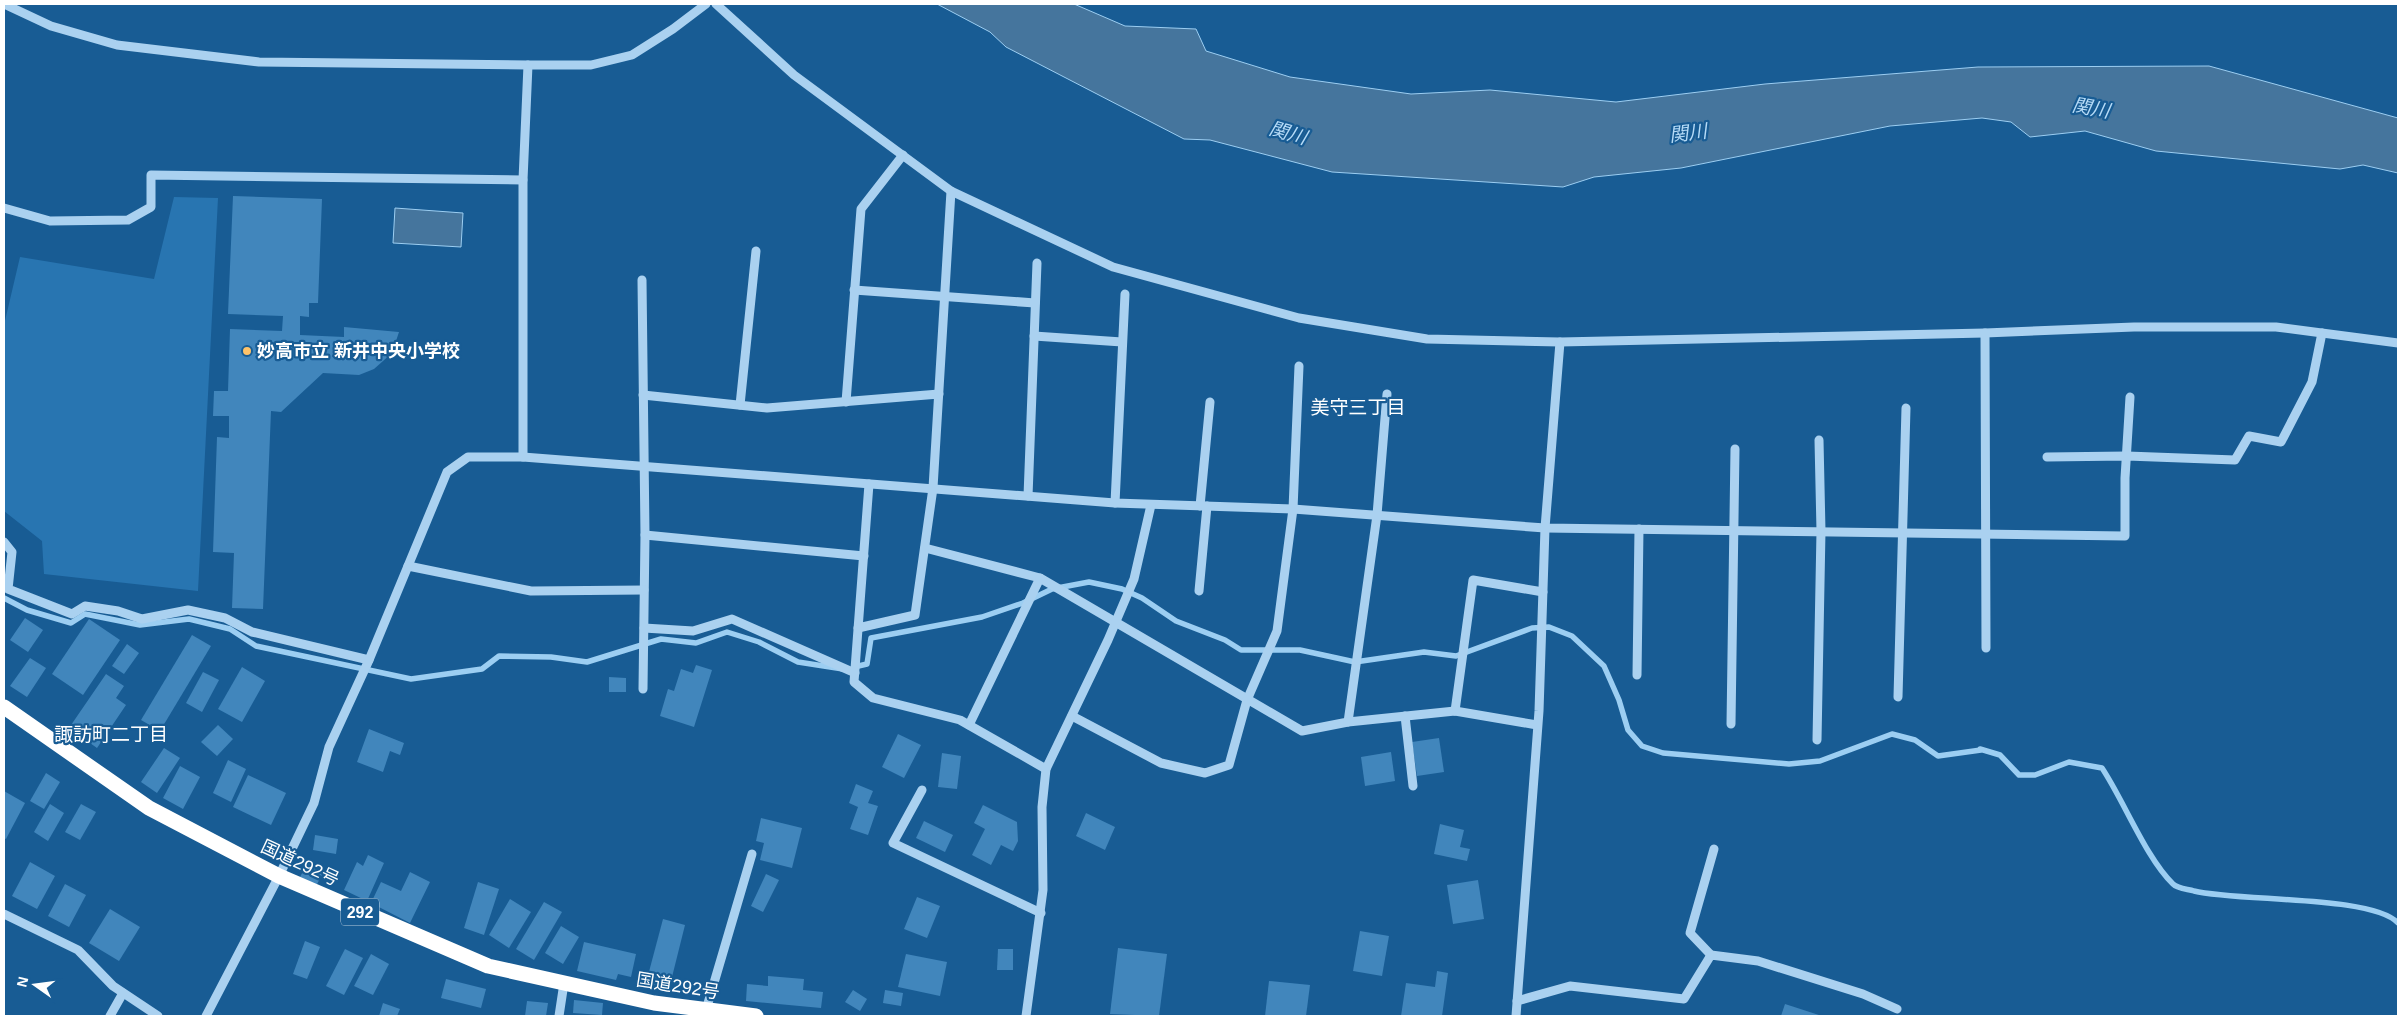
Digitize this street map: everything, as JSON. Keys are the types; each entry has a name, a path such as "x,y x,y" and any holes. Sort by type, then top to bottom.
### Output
{"highway":[{"name":"国道292号","path":"4,707 150,808 279,876 488,966 654,1003 756,1016"}],"street":[{"path":"5,8 51,26 117,45 259,62 591,65 632,55 673,29 706,4"},
{"path":"716,4 794,76 951,191 1113,267 1299,318 1427,339 1560,342 1985,333 2144,326 2276,327 2398,343"},
{"path":"523,458 523,180 528,65"},
{"path":"846,402 861,209 902,155"},
{"path":"4,208 50,221 128,220 151,207 152,175 523,180"},
{"path":"858,628 915,615 933,488 951,191"},
{"path":"740,405 756,251"},
{"path":"1028,496 1037,263"},
{"path":"642,280 645,535 643,689"},
{"path":"854,290 945,295 1035,303"},
{"path":"1114,503 1124,294"},
{"path":"1985,333 1986,648"},
{"path":"2047,457 2127,456 2235,460 2249,436 2281,442 2312,382 2322,333"},
{"path":"1034,336 1122,342"},
{"path":"1516,1016 1537,725 1545,528 1560,342"},
{"path":"1072,716 1161,763 1205,773 1229,765 1247,700 1277,631 1293,509 1299,366"},
{"path":"643,395 767,408 939,394"},
{"path":"1348,722 1377,516 1387,394"},
{"path":"206,1016 279,876 314,803 329,747 369,660 447,472 468,457 523,458 1114,503 1293,509 1545,528 2125,536 2130,397"},
{"path":"1199,590 1210,402"},
{"path":"1898,697 1906,408"},
{"path":"1818,740 1821,531 1819,440"},
{"path":"1731,724 1735,450"},
{"path":"869,484 854,682 874,698 960,720 1046,769"},
{"path":"1026,1016 1044,890 1042,807 1046,769 1116,622 1134,579 1151,505"},
{"path":"1637,675 1639,529"},
{"path":"645,535 864,556"},
{"path":"4,542 12,552 8,589 72,614 85,606 118,611 142,619 188,610 225,618 252,632 369,660"},
{"path":"925,548 1040,578 1302,731 1348,722 1455,711 1537,725"},
{"path":"408,566 531,591 644,590"},
{"path":"969,725 1040,578"},
{"path":"1455,711 1473,580 1543,592"},
{"path":"644,628 694,631 732,619 855,673"},
{"path":"1404,716 1413,786"},
{"path":"922,790 893,843 1041,913"},
{"path":"1714,849 1690,933 1710,955 1758,961 1863,994 1897,1009"},
{"path":"706,1010 752,854"},
{"path":"4,914 78,950 113,986 158,1016"},
{"path":"1517,1001 1570,986 1684,999 1710,955"},
{"path":"559,1016 564,983"},
{"path":"110,1016 123,993"}],"shaded area":[{"path":"174,197 218,198 198,591 44,574 42,541 4,511 4,325 20,257 154,279"}],"water":[{"name":"関川","path":"937,4 1074,4 1125,26 1196,29 1206,51 1290,77 1411,94 1490,90 1616,102 1765,84 1978,67 2209,66 2398,118 2398,173 2363,165 2340,169 2156,151 2085,131 2030,137 2011,122 1982,118 1890,126 1681,168 1594,177 1563,187 1332,172 1210,140 1184,139 1006,47 990,32"},
{"path":"395,208 463,213 461,247 393,243"}],"building":[{"path":"233,196 322,199 318,303 309,303 309,317 300,316 300,335 344,337 344,327 399,332 392,353 374,369 359,375 323,373 281,412 271,411 263,609 232,608 234,553 213,552 217,437 229,438 229,416 213,416 214,391 228,391 230,329 282,331 283,316 228,314"},
{"path":"25,618 43,630 28,652 10,640"},
{"path":"89,619 120,640 83,695 52,674"},
{"path":"192,635 211,646 160,731 141,720"},
{"path":"127,644 139,653 124,674 112,666"},
{"path":"30,658 46,668 27,697 10,686"},
{"path":"696,665 712,670 694,727 660,716 668,689 674,691 681,669 693,673"},
{"path":"242,667 265,681 242,722 218,709"},
{"path":"203,672 219,680 202,712 186,703"},
{"path":"106,674 124,686 116,698 126,705 97,748 69,728"},
{"path":"609,677 626,678 626,692 609,692"},
{"path":"218,725 233,739 217,756 201,742"},
{"path":"369,729 404,743 400,755 390,751 383,772 357,762"},
{"path":"898,734 921,745 904,778 882,767"},
{"path":"1439,738 1444,772 1417,776 1412,742"},
{"path":"164,748 180,758 157,793 141,782"},
{"path":"1391,752 1395,781 1365,786 1361,757"},
{"path":"942,753 961,756 957,789 938,787"},
{"path":"228,760 246,769 231,802 213,793"},
{"path":"180,766 200,777 183,809 163,798"},
{"path":"46,773 60,782 44,809 30,801"},
{"path":"248,775 286,793 271,825 233,807"},
{"path":"856,784 873,791 868,803 878,806 868,835 850,829 858,807 849,803"},
{"path":"4,791 25,803 6,839 4,838"},
{"path":"50,804 64,813 48,841 34,832"},
{"path":"81,804 96,812 80,840 65,832"},
{"path":"983,805 1017,822 1018,841 1013,851 1001,845 991,865 972,855 985,829 974,823"},
{"path":"1086,813 1115,827 1105,850 1076,836"},
{"path":"761,818 802,828 792,868 760,860 764,843 756,841"},
{"path":"924,821 953,835 945,852 916,838"},
{"path":"1440,824 1464,830 1460,847 1470,849 1467,861 1434,854"},
{"path":"315,835 338,839 336,854 313,850"},
{"path":"368,855 384,863 367,901 344,890 357,862 363,866"},
{"path":"30,862 55,876 37,909 12,896"},
{"path":"308,862 324,871 316,886 300,877"},
{"path":"410,872 430,882 410,923 371,903 381,882 401,891"},
{"path":"766,874 779,880 763,912 751,906"},
{"path":"1478,880 1484,919 1453,924 1447,885"},
{"path":"478,882 499,889 484,935 464,928"},
{"path":"65,884 86,895 69,927 48,916"},
{"path":"917,897 940,906 927,938 904,929"},
{"path":"510,899 531,912 509,948 489,935"},
{"path":"544,902 562,912 534,960 516,949"},
{"path":"110,909 140,927 119,961 89,943"},
{"path":"663,919 685,925 669,989 646,983"},
{"path":"561,926 579,937 563,964 545,953"},
{"path":"1360,931 1389,936 1382,976 1353,971"},
{"path":"305,941 320,947 307,979 293,974"},
{"path":"584,942 636,954 631,977 618,974 616,980 577,971"},
{"path":"1118,948 1167,954 1159,1016 1110,1014"},
{"path":"345,949 363,958 344,995 326,986"},
{"path":"998,949 1013,949 1013,970 997,970"},
{"path":"371,954 389,964 373,995 354,986"},
{"path":"906,954 947,962 940,996 898,987"},
{"path":"1437,971 1448,973 1442,1016 1401,1016 1406,983 1435,987"},
{"path":"768,976 804,979 803,990 823,992 821,1008 746,1001 747,984 768,986"},
{"path":"446,979 486,989 481,1008 441,998"},
{"path":"1269,981 1310,985 1306,1016 1265,1016"},
{"path":"853,990 867,999 860,1011 845,1002"},
{"path":"885,990 903,993 901,1006 883,1003"},
{"path":"574,1000 603,1003 602,1015 573,1013"},
{"path":"527,1001 548,1003 546,1016 525,1016"},
{"path":"383,1003 400,1009 397,1016 379,1016"},
{"path":"1785,1004 1822,1016 1781,1016"}],"waterway":[{"path":"854,667 867,664 871,638 982,617 1023,603 1052,589 1089,582 1122,589 1142,598 1176,621 1225,640 1241,650 1300,650 1355,662 1424,652 1456,656 1532,628 1549,627 1572,636 1604,666 1619,700 1628,730 1642,746 1663,753 1789,764 1820,761 1892,734 1915,740 1938,756 1980,749 2000,755 2019,775 2035,775 2069,762 2102,768 2154,860 2175,886 2183,889 2241,897 2334,903 2384,914 2398,923"},
{"path":"4,598 27,610 71,623 85,614 140,625 189,619 230,629 256,646 411,679 482,669 499,656 551,657 587,662 661,639 696,643 727,632 759,642 798,662 843,669"}],"place":[{"name":"妙高市立 新井中央小学校","path":"247,351"}],"district":[{"name":"美守三丁目","path":"1358,407"},
{"name":"諏訪町二丁目","path":"111,734"}]}
